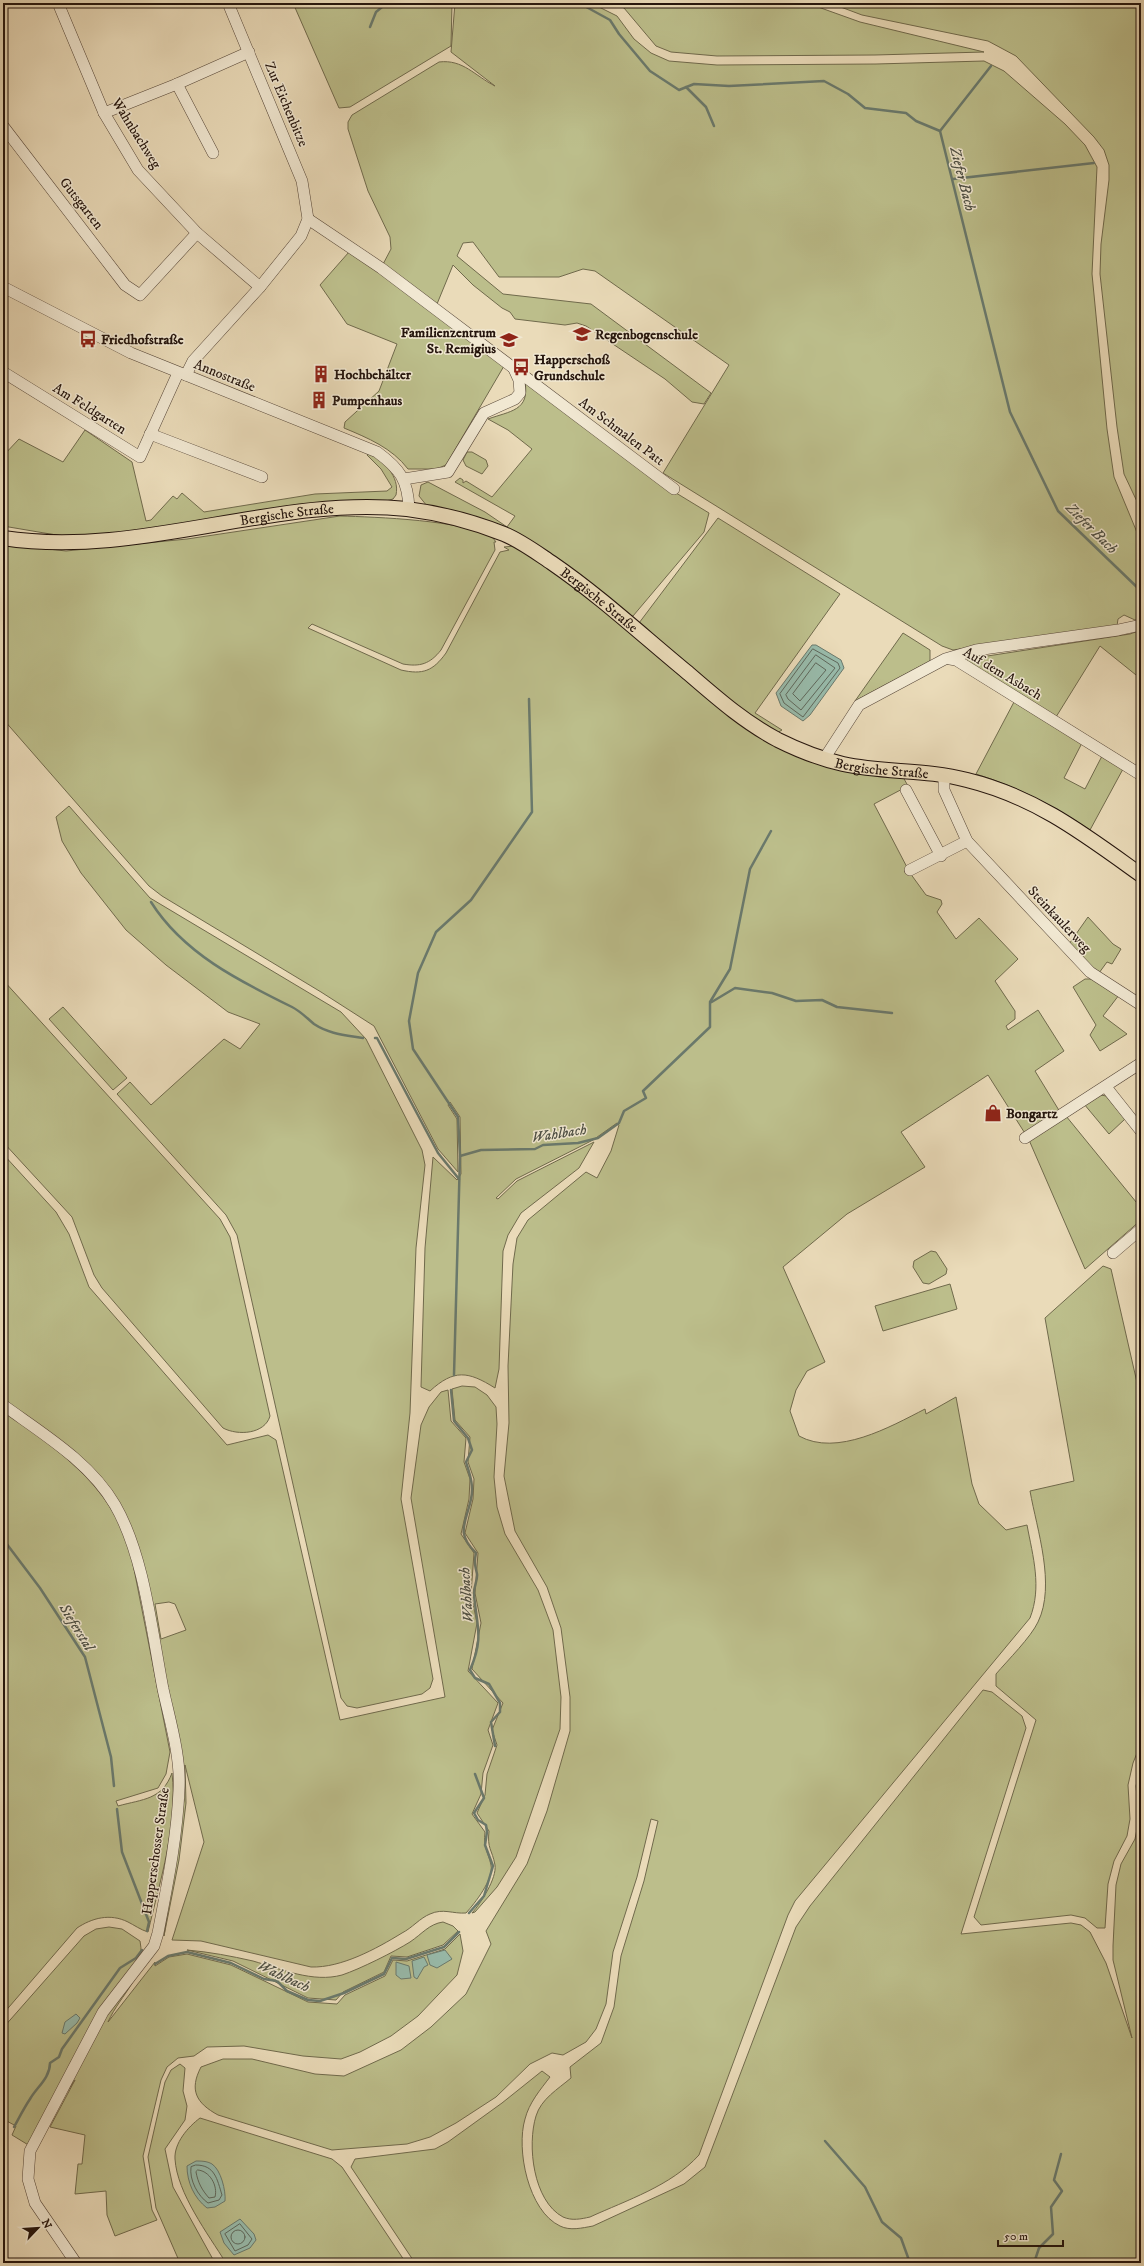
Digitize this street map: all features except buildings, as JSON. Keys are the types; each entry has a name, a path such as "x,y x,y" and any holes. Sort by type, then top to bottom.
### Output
{"main road":[{"name":"Bergische Straße","path":"3,538 69,542 124,539 185,531 282,514 345,507 409,509 463,521 506,535 535,552 580,583 748,723 782,742 824,758 871,768 944,775 992,787 1028,801 1064,820 1141,875"}],"street":[{"name":"Wahnbachweg","path":"58,3 104,113 138,170 197,233 260,287"},
{"name":"Zur Eichenbitze","path":"228,3 302,181 308,219"},
{"path":"104,113 177,84 249,52"},
{"path":"177,84 213,153"},
{"name":"Gutsgarten","path":"3,126 125,285 140,296 197,233"},
{"path":"182,374 260,287 301,236 308,219"},
{"name":"Am Schmalen Patt","path":"308,219 382,268 674,489"},
{"name":"Annostraße","path":"3,286 105,340 182,374 377,452 395,465 404,479 408,495 409,509"},
{"path":"404,479 448,472 484,413 515,400 520,393 519,380 513,368"},
{"name":"Am Feldgarten","path":"3,372 140,457 150,434 182,374"},
{"path":"150,434 262,477"},
{"path":"950,658 976,650 1118,630 1141,625"},
{"name":"Auf dem Asbach","path":"824,758 859,705 950,658 956,660 1141,775"},
{"name":"Steinkaulerweg","path":"944,775 944,790 968,841 1090,972 1141,1005"},
{"path":"906,790 941,856"},
{"path":"910,870 941,856 968,841"},
{"path":"1026,1138 1141,1063"},
{"path":"1106,1087 1141,1131"},
{"path":"1113,1253 1141,1229"},
{"name":"Happerschosser Straße","path":"3,1405 56,1444 86,1470 101,1486 115,1505 128,1531 140,1570 175,1750 180,1789 172,1855 158,1934 154,1946 103,2012 30,2150 28,2179 35,2203 76,2263"}],"green space":[{"path":"293,3 452,3 451,46 350,107 339,108"},
{"path":"455,3 591,3 617,16 634,39 651,53 669,61 717,65 876,64 984,61 1004,71 1065,124 1085,145 1097,167 1092,274 1107,429 1114,477 1141,542 1141,618 1135,620 1124,615 1118,619 1117,626 953,650 942,646 663,473 729,365 595,271 583,269 559,277 499,277 473,242 463,243 457,256 503,294 591,304 711,393 704,404 692,402 665,379 586,326 577,323 565,325 515,319 510,312 502,308 473,285 453,265 437,304 504,366 446,465 436,469 408,469 387,449 344,428 345,422 379,391 397,344 347,324 320,285 349,252 381,268 391,249 390,237 368,191 348,129 348,122 352,115 439,62 455,63 462,66 495,86 451,52"},
{"path":"614,3 807,3 860,22 984,52 875,55 717,56 671,52 656,46 624,8"},
{"path":"830,3 1141,3 1141,510 1124,474 1117,427 1100,274 1101,244 1109,180 1109,165 1104,150 1094,137 1016,56 988,41 862,15"},
{"path":"525,382 658,482 709,513 704,532 633,616 630,617 570,570 427,506 419,496 421,485 428,482 485,512 507,527 515,516 455,482 460,478 463,480 463,483 466,481 492,497 532,449 508,430 488,419 511,411 521,404 526,392"},
{"path":"85,430 132,462 146,521 151,520 173,496 177,499 182,493 204,512 315,494 387,491 392,487 381,469 367,455 369,452 380,460 393,475 397,488 396,495 393,499 386,501 183,526 68,537 3,526 3,456 19,439 63,462"},
{"path":"467,452 472,452 486,460 488,466 482,474 466,466 463,460"},
{"path":"340,516 420,521 463,527 493,538 496,542 494,542 495,550 441,650 433,659 420,665 403,664 312,624 308,628 401,670 421,672 427,670 437,664 446,653 500,552 509,550 504,547 514,546 560,574 754,732 903,777 908,786 874,804 910,873 926,895 941,900 942,904 937,912 956,939 979,918 1018,959 995,981 1015,1011 1015,1019 1006,1026 1008,1030 1038,1010 1064,1051 1035,1071 1060,1112 1026,1135 988,1075 901,1132 925,1167 847,1214 783,1267 825,1362 807,1371 796,1390 790,1411 799,1436 814,1442 830,1443 863,1437 896,1424 925,1409 926,1414 956,1397 972,1484 979,1504 1006,1530 1027,1525 1034,1560 1036,1583 1034,1606 1030,1618 795,1901 788,1915 699,2155 688,2166 662,2184 590,2217 580,2219 563,2217 553,2209 545,2199 539,2186 535,2171 532,2142 533,2128 538,2110 542,2104 550,2095 571,2078 570,2067 601,2043 614,2007 621,1956 644,1881 658,1821 651,1819 637,1877 613,1952 606,2004 596,2029 586,2042 563,2055 552,2053 530,2064 496,2097 456,2123 430,2137 407,2144 332,2150 218,2115 204,2106 195,2089 197,2075 201,2067 223,2059 252,2059 315,2074 344,2076 401,2050 431,2027 466,1994 491,1944 486,1931 527,1864 547,1811 570,1731 570,1697 561,1628 547,1587 515,1531 504,1476 509,1423 508,1366 513,1264 517,1238 528,1220 586,1172 597,1178 611,1151 619,1125 617,1123 593,1140 516,1179 496,1198 498,1199 517,1181 594,1142 579,1168 521,1213 508,1235 503,1251 499,1369 495,1388 477,1378 461,1375 446,1379 430,1391 421,1387 425,1248 433,1157 457,1180 461,1174 460,1117 450,1102 448,1105 457,1119 458,1172 438,1149 374,1026 321,992 162,896 149,886 3,719 3,544 66,551 187,539"},
{"path":"718,518 840,594 755,713 782,730 777,733 759,724 639,623"},
{"path":"1141,630 1141,679 1100,646 1056,717 967,662 968,659 1130,634"},
{"path":"903,633 930,650 930,661 855,701"},
{"path":"1014,702 1082,743 1064,778 1085,789 1102,756 1123,769 1090,830 1063,813 1021,791 976,774"},
{"path":"69,806 150,898 341,1012 366,1039 422,1150 425,1165 416,1248 410,1413 401,1499 433,1679 430,1688 422,1694 357,1708 347,1706 341,1698 237,1235 226,1215 117,1094 130,1082 151,1105 224,1039 240,1049 260,1024 228,1012 166,965 126,930 81,873 62,841 56,817"},
{"path":"1088,917 1113,944 1121,949 1112,964 1107,962 1099,973 1092,969 1069,944"},
{"path":"1085,979 1094,979 1119,995 1103,1016 1127,1034 1100,1051 1090,1035 1096,1025 1073,987"},
{"path":"3,980 220,1219 230,1237 270,1416 263,1427 250,1432 229,1431 223,1428 102,1288 94,1275 72,1217 3,1142"},
{"path":"63,1007 127,1078 113,1090 49,1019"},
{"path":"1101,1095 1106,1096 1125,1119 1109,1134 1084,1104"},
{"path":"1066,1116 1141,1208 1141,1220 1085,1269 1029,1140"},
{"path":"3,1154 56,1212 69,1234 89,1287 227,1445 268,1435 276,1440 340,1720 445,1697 411,1498 421,1425 429,1407 441,1392 448,1390 451,1421 466,1438 464,1462 470,1479 469,1499 461,1534 474,1553 471,1594 477,1623 468,1671 498,1703 488,1730 493,1745 483,1773 481,1794 472,1814 485,1832 485,1846 491,1865 491,1871 487,1884 466,1913 444,1911 435,1912 423,1918 406,1931 370,1951 346,1961 322,1966 311,1967 201,1941 172,1940 204,1842 185,1765 186,1803 179,1860 164,1936 184,1800 125,1514 30,1418 3,1399","holes":["169,1602 175,1604 186,1630 161,1639 155,1604"]},
{"path":"931,1251 936,1252 947,1269 946,1274 929,1284 923,1283 913,1267 914,1261"},
{"path":"1103,1266 1111,1269 1141,1400 1141,1743 1133,1763 1128,1785 1130,1819 1127,1836 1114,1861 1108,1884 1105,1928 1097,1928 1085,1918 1071,1915 981,1925 974,1917 1036,1720 996,1686 996,1674 1035,1628 1043,1607 1045,1575 1043,1557 1030,1491 1074,1481 1045,1318"},
{"path":"950,1284 957,1309 883,1331 875,1306"},
{"path":"462,1386 475,1387 487,1395 496,1407 497,1424 494,1477 497,1507 505,1534 538,1590 553,1630 561,1697 560,1729 516,1857 497,1887 475,1912 472,1913 488,1890 494,1877 495,1865 489,1845 489,1831 477,1813 485,1795 487,1774 497,1745 492,1730 503,1703 472,1669 481,1623 475,1593 478,1553 465,1533 473,1499 474,1479 468,1462 470,1437 455,1420 452,1389"},
{"path":"3,1410 49,1444 77,1468 102,1496 118,1522 131,1554 170,1752 166,1774 158,1788 116,1801 118,1806 151,1797 163,1789 172,1773 173,1793 167,1853 148,1932 121,1919 108,1917 95,1919 77,1928 3,2014"},
{"path":"983,1690 992,1692 1022,1716 1026,1728 961,1934 1071,1923 1081,1925 1090,1932 1106,1963 1132,2038 1113,1960 1113,1946 1116,1885 1121,1864 1135,1839 1139,1819 1136,1786 1141,1764 1141,2263 415,2263 351,2167 355,2159 435,2149 448,2142 502,2103 542,2071 550,2077 535,2097 529,2108 525,2119 522,2146 527,2178 532,2193 540,2207 549,2218 560,2226 572,2229 593,2226 684,2184 705,2167 796,1927 810,1906"},
{"path":"443,1922 453,1926 458,1931 443,1945 407,1957 391,1956 384,1972 343,1992 336,2000 308,1998 233,1961 187,1950 245,1959 297,1974 331,1977 342,1975 377,1960 410,1942 430,1927"},
{"path":"109,1927 122,1929 140,1941 141,1954 140,1965 132,1984 108,2022 155,1962 155,1966 169,1957 187,1954 231,1965 308,2002 337,2004 345,1995 385,1976 393,1960 407,1961 445,1949 460,1934 463,1951 457,1975 418,2016 391,2036 360,2052 341,2059 303,2056 244,2046 207,2047 194,2056 178,2058 167,2067 161,2080 143,2156 152,2210 157,2220 115,2236 107,2215 106,2191 75,2194 78,2164 82,2164 85,2135 50,2127 75,2080 30,2146 12,2135 16,2126 3,2119 3,2028 84,1936 96,1929"},
{"path":"180,2064 185,2068 183,2091 187,2106 185,2120 165,2149 173,2187 215,2263 180,2263 156,2208 148,2157 165,2082 171,2070"},
{"path":"200,2118 332,2159 342,2167 406,2263 226,2263 194,2213 181,2186 177,2172 175,2153 179,2141 191,2126"}],"water":[{"path":"812,645 816,645 841,660 844,668 810,715 803,721 781,706 776,693"},
{"path":"445,1950 452,1959 437,1968 430,1965 427,1955"},
{"path":"424,1957 428,1965 424,1967 417,1979 414,1977 412,1961"},
{"path":"396,1962 409,1966 411,1978 401,1979 396,1975"},
{"path":"76,2014 80,2018 77,2023 65,2034 62,2033 65,2022"},
{"path":"196,2161 212,2164 218,2171 224,2186 225,2201 215,2207 207,2208 198,2199 192,2189 188,2178 187,2166"},
{"path":"240,2219 254,2234 256,2240 250,2248 234,2255 224,2243 220,2232"}],"waterway":[{"path":"370,27 376,12 387,3"},
{"name":"Ziefer Bach","path":"579,3 610,20 619,34 650,71 679,90 694,84 729,86 824,81 848,94 865,108 906,113 916,121 940,131 1010,412 1058,511 1141,591"},
{"path":"940,131 991,66"},
{"path":"686,87 706,107 714,126"},
{"path":"953,179 1094,163"},
{"path":"460,1156 458,1117 413,1049 409,1021 418,973 436,932 471,900 532,812 529,699"},
{"path":"710,1002 730,969 750,869 771,831"},
{"path":"151,902 164,920 179,936 214,964 252,987 295,1009 314,1024 325,1030 337,1034 363,1038"},
{"name":"Wahlbach","path":"454,1375 460,1156 481,1150 535,1149 543,1145 578,1143 598,1138 619,1123 624,1111 646,1098 643,1091 710,1027 710,1003 735,988 772,993 796,1001 822,1000 837,1007 892,1013"},
{"path":"375,1038 377,1038 438,1153 459,1179"},
{"name":"Wahlbach","path":"451,1390 454,1421 468,1438 472,1450 466,1462 472,1490 465,1521 464,1533 466,1540 476,1553 475,1564 477,1576 474,1592 478,1641 470,1670 475,1678 489,1684 500,1703 500,1712 491,1722 495,1746"},
{"name":"Sieferstal","path":"3,1539 40,1588 85,1657 111,1757 114,1786"},
{"name":"Wahlbach","path":"469,1913 484,1896 493,1866 485,1845 487,1832 486,1825 478,1820 474,1813 484,1798 475,1774"},
{"name":"Sieferstal","path":"117,1809 122,1852 149,1922 147,1931"},
{"name":"Wahlbach","path":"155,1964 168,1956 187,1952 231,1963 264,1979 277,1981 287,1991 308,2000 320,2001 344,1993 384,1974 392,1958 406,1959 444,1947 459,1932"},
{"name":"Wahlbach","path":"14,2127 28,2102 46,2078 50,2063 59,2057 62,2049 120,1968 136,1958 142,1950"},
{"path":"825,2141 865,2187 882,2222 901,2238 910,2263"},
{"path":"1034,2263 1039,2248 1053,2234 1051,2207 1062,2191 1054,2180 1061,2154"}],"place":[{"name":"Regenbogenschule","path":"582,334"},
{"name":"Friedhofstraße","path":"88,339"},
{"name":"Familienzentrum St. Remigius","path":"509,340"},
{"name":"Happerschoß Grundschule","path":"521,367"},
{"name":"Hochbehälter","path":"321,374"},
{"name":"Pumpenhaus","path":"319,400"},
{"name":"Bongartz","path":"993,1113"}]}
